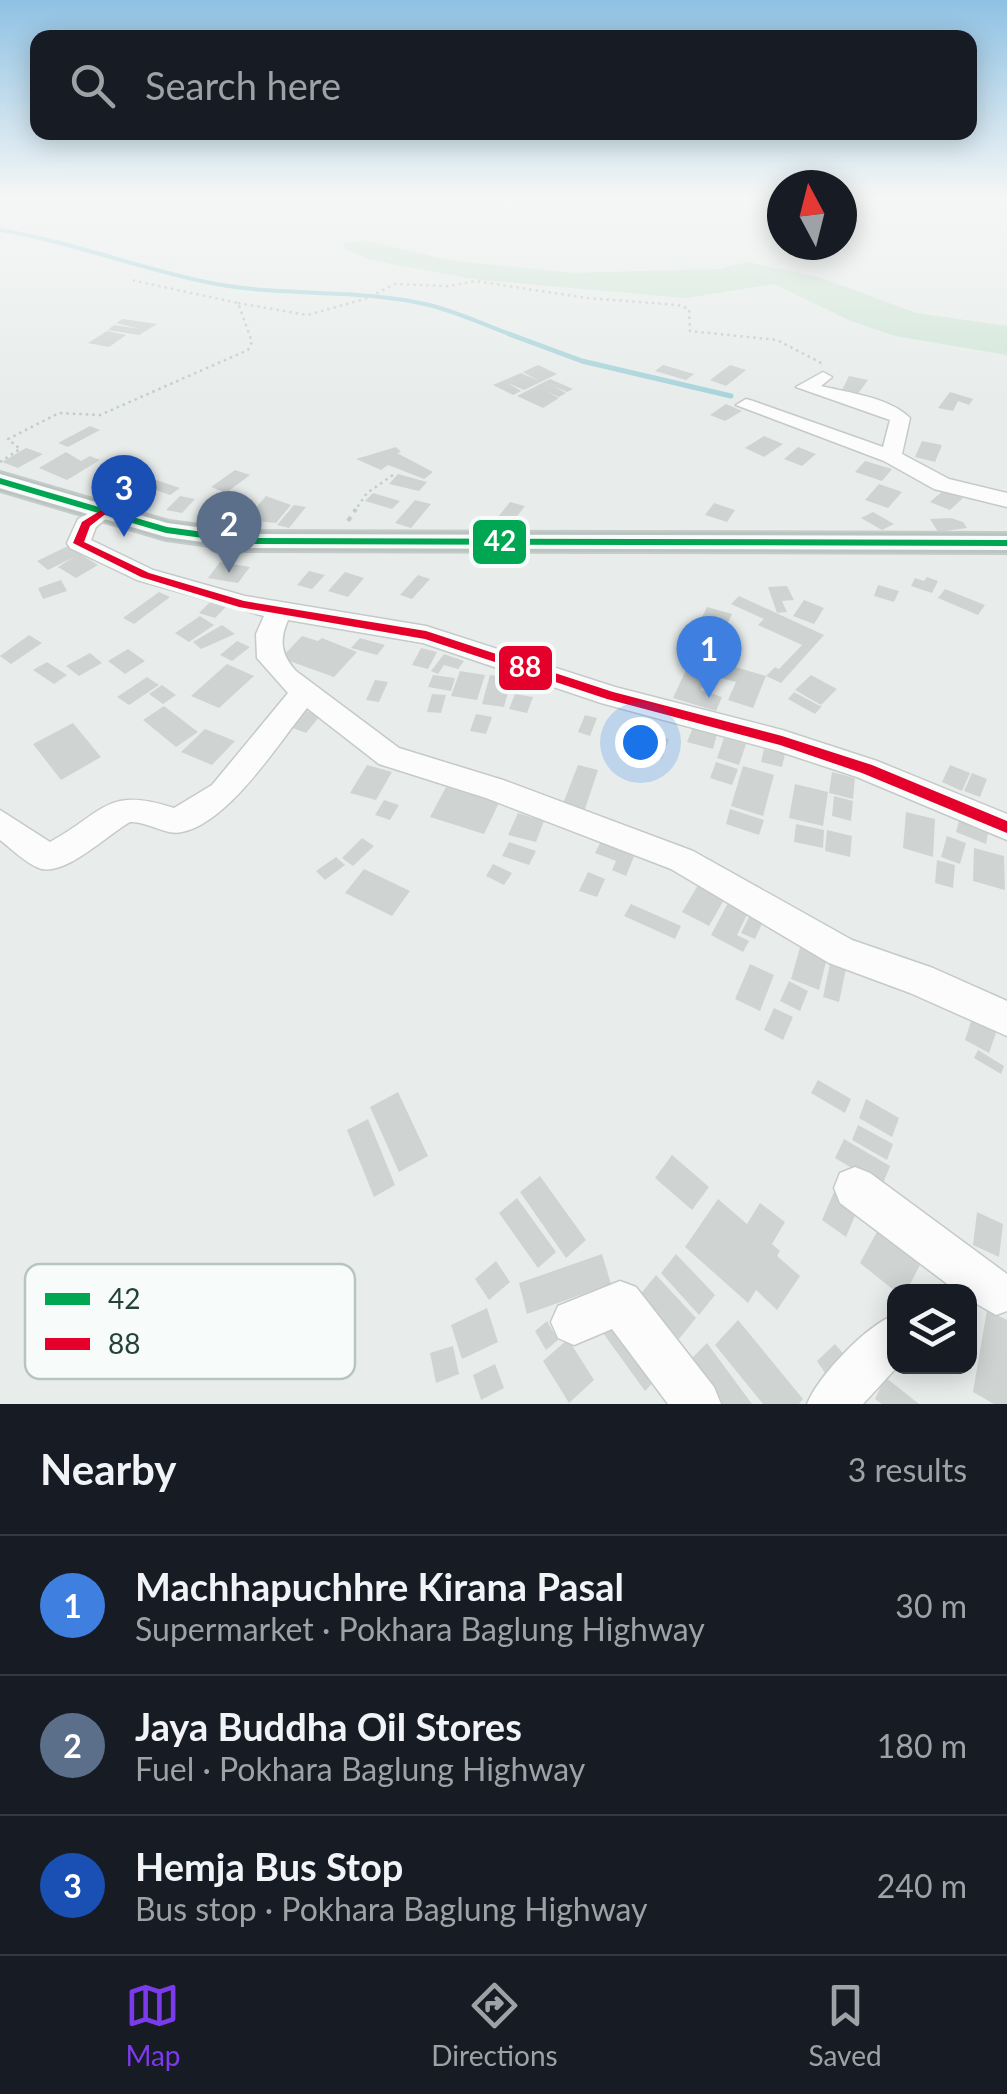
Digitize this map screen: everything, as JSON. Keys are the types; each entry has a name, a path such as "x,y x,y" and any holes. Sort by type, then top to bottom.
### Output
{"highway":[{"path":"0,481 183,549 292,560 495,564 1007,562"},
{"path":"0,498 202,536 336,542 1007,543"}],"street":[{"path":"823,378 805,386 900,418 891,457"},
{"path":"746,405 891,457 942,484 1007,500"},
{"path":"94,518 78,542 145,575 279,611 426,635 611,696 799,747 1007,827"},
{"path":"279,611 269,634 270,658 305,691 389,756 428,772 492,788 682,860 841,952 920,980 1007,1019"},
{"path":"0,824 46,856 60,854 82,841 116,813 136,808 178,820 224,793 305,691"},
{"path":"855,1188 991,1296"},
{"path":"574,1322 620,1303 696,1404"},
{"path":"831,1404 887,1345"}],"path":[{"path":"131,280 307,315 365,299 395,284 449,286 475,281 588,298 640,299 689,309 690,330 787,340 812,352 830,368 823,378"},
{"path":"0,462 20,448 8,439 59,413 100,415 248,350 251,333 238,303"},
{"path":"336,542 368,493 393,475"}],"green space":[{"path":"395,265 491,265 573,273 759,265 819,277 916,313 1007,326 1007,355 895,336 851,321 774,284 686,298 480,280"}],"building":[{"path":"123,319 157,324 139,335 108,330 114,325 140,329 116,323"},
{"path":"107,331 126,335 109,347 88,343"},
{"path":"538,365 557,374 524,390 508,383 521,391 513,395 493,385 521,373 539,381 523,372"},
{"path":"663,365 694,374 686,380 655,371"},
{"path":"730,365 746,370 726,386 710,380"},
{"path":"849,376 868,380 854,399 839,396"},
{"path":"550,379 573,389 567,392 553,386 566,393 559,397 546,391 559,398 543,408 517,396"},
{"path":"950,392 973,399 969,405 958,401 953,411 938,408"},
{"path":"726,404 742,411 725,421 710,415"},
{"path":"90,426 100,430 68,447 58,443"},
{"path":"764,436 783,444 764,457 745,448"},
{"path":"922,441 942,445 935,462 915,457"},
{"path":"396,447 401,452 397,453 433,472 424,479 388,465 381,470 356,459"},
{"path":"798,447 816,454 802,466 784,459"},
{"path":"26,448 43,454 18,468 2,462"},
{"path":"66,452 81,461 90,456 100,460 67,480 39,468"},
{"path":"865,461 892,469 882,481 855,472"},
{"path":"235,470 250,475 226,493 211,487"},
{"path":"398,474 427,482 419,491 389,484"},
{"path":"153,479 180,488 170,495 144,486"},
{"path":"118,483 139,486 117,500 103,494"},
{"path":"879,484 902,492 888,508 865,500"},
{"path":"944,490 963,498 950,510 930,502"},
{"path":"373,493 400,501 392,509 365,501"},
{"path":"180,496 195,499 182,513 166,510"},
{"path":"266,496 291,505 276,523 245,520"},
{"path":"415,500 431,504 411,528 395,523"},
{"path":"510,502 525,506 509,527 493,523"},
{"path":"714,503 735,510 727,522 705,515"},
{"path":"294,505 306,507 289,528 277,525"},
{"path":"873,512 894,524 882,530 861,518"},
{"path":"951,518 967,528 938,532 930,519"},
{"path":"68,546 98,565 76,578 58,567 74,557 48,570 37,561"},
{"path":"220,562 250,567 238,583 208,578"},
{"path":"309,571 325,575 312,589 297,585"},
{"path":"345,572 364,578 348,597 328,591"},
{"path":"418,575 430,579 412,599 400,595"},
{"path":"927,577 938,581 932,593 911,586 915,578 924,581"},
{"path":"61,580 67,591 43,599 38,588"},
{"path":"878,585 899,591 894,602 874,596"},
{"path":"787,586 794,600 782,601 787,612 777,613 768,587"},
{"path":"945,589 985,605 978,615 938,598"},
{"path":"159,592 170,597 134,624 123,618"},
{"path":"739,596 824,635 781,683 766,676 775,667 779,669 802,645 758,625 764,619 731,604"},
{"path":"212,600 228,605 215,618 199,613"},
{"path":"804,600 824,608 814,624 793,616"},
{"path":"707,607 732,614 711,659 685,652"},
{"path":"200,616 214,625 189,642 175,633"},
{"path":"222,625 235,634 201,649 193,642"},
{"path":"29,635 42,643 11,664 0,656"},
{"path":"302,636 318,641 322,638 357,652 334,677 281,658"},
{"path":"360,638 385,645 377,655 351,648"},
{"path":"237,641 250,647 232,661 220,655"},
{"path":"421,648 437,652 428,669 412,665"},
{"path":"128,649 145,661 125,674 108,661"},
{"path":"90,653 102,663 79,676 66,666"},
{"path":"444,654 464,661 458,669 444,665 438,674 431,671"},
{"path":"715,661 766,676 753,708 728,700 736,682 710,675"},
{"path":"47,662 67,675 54,684 33,670"},
{"path":"227,664 254,676 219,708 191,696"},
{"path":"686,670 707,676 701,690 722,697 716,711 673,698"},
{"path":"460,671 485,675 477,700 451,696"},
{"path":"433,675 455,678 451,691 428,687"},
{"path":"490,675 512,678 504,707 482,704"},
{"path":"811,675 837,689 821,705 795,690"},
{"path":"147,677 159,685 129,705 117,697"},
{"path":"375,680 388,682 379,702 366,700"},
{"path":"162,685 176,695 163,704 149,694"},
{"path":"794,692 822,706 815,714 788,699"},
{"path":"432,694 446,695 441,713 427,712"},
{"path":"515,694 533,697 527,713 509,709"},
{"path":"164,706 198,732 176,747 143,720"},
{"path":"301,709 320,716 306,733 287,726"},
{"path":"476,714 492,717 486,734 470,731"},
{"path":"585,715 597,718 590,736 578,732"},
{"path":"73,723 101,757 61,780 33,744"},
{"path":"693,727 717,734 713,749 687,742"},
{"path":"205,729 235,741 212,765 181,752"},
{"path":"650,734 669,739 662,759 642,754"},
{"path":"724,738 746,744 739,765 717,758"},
{"path":"764,749 785,754 782,767 761,762"},
{"path":"716,762 738,769 732,785 710,778"},
{"path":"367,765 392,772 376,800 350,793"},
{"path":"578,765 598,770 584,812 562,806"},
{"path":"950,765 970,773 962,791 942,782"},
{"path":"743,766 774,775 763,816 731,806"},
{"path":"832,772 855,778 853,799 829,793"},
{"path":"972,773 987,779 980,797 964,791"},
{"path":"795,784 828,792 823,826 789,818"},
{"path":"446,787 499,803 484,834 430,817"},
{"path":"834,796 853,801 851,821 832,816"},
{"path":"384,800 399,805 390,820 375,815"},
{"path":"730,809 764,820 759,835 726,824"},
{"path":"906,812 935,819 933,857 903,848"},
{"path":"518,813 544,821 536,842 508,835"},
{"path":"960,818 989,829 986,844 956,832"},
{"path":"796,824 824,830 823,848 794,842"},
{"path":"827,830 852,836 850,857 825,851"},
{"path":"947,836 966,843 960,864 941,857"},
{"path":"603,837 637,849 626,876 612,870 616,861 595,853"},
{"path":"362,838 374,846 353,866 342,858"},
{"path":"509,842 536,851 529,865 502,856"},
{"path":"974,848 1004,856 1005,890 973,881"},
{"path":"336,857 345,865 325,880 316,871"},
{"path":"937,860 955,865 953,888 935,883"},
{"path":"493,864 512,873 504,885 486,876"},
{"path":"364,869 410,891 392,916 345,893"},
{"path":"588,872 605,879 597,897 579,891"},
{"path":"701,880 728,893 709,926 682,912"},
{"path":"729,901 749,911 737,935 749,941 743,952 711,935"},
{"path":"631,904 681,926 675,939 624,916"},
{"path":"752,911 765,917 755,939 741,933"},
{"path":"801,944 828,954 819,990 791,979"},
{"path":"750,964 774,975 760,1011 735,999"},
{"path":"830,964 846,969 839,1002 823,997"},
{"path":"789,981 808,991 800,1011 780,1001"},
{"path":"774,1008 793,1017 783,1040 764,1030"},
{"path":"972,1018 997,1030 989,1053 965,1040"},
{"path":"978,1050 1004,1066 1001,1074 974,1058"},
{"path":"818,1080 851,1099 845,1113 811,1093"},
{"path":"398,1092 428,1156 399,1172 370,1107"},
{"path":"866,1099 899,1118 892,1137 859,1118"},
{"path":"368,1119 395,1185 374,1197 347,1130"},
{"path":"858,1125 893,1144 887,1160 852,1140"},
{"path":"844,1139 890,1166 882,1186 835,1158"},
{"path":"672,1155 709,1187 692,1210 655,1178"},
{"path":"540,1176 586,1240 566,1258 520,1192"},
{"path":"834,1192 858,1209 846,1237 822,1220"},
{"path":"517,1198 556,1252 538,1268 499,1213"},
{"path":"718,1199 747,1224 760,1203 785,1222 772,1244 780,1251 777,1256 800,1276 777,1310 756,1290 748,1303 685,1247"},
{"path":"977,1212 1003,1224 999,1257 973,1245"},
{"path":"879,1228 922,1261 910,1284 887,1285 860,1263"},
{"path":"602,1254 611,1284 527,1314 519,1283"},
{"path":"676,1254 715,1295 699,1315 661,1273"},
{"path":"496,1261 510,1282 489,1300 475,1279"},
{"path":"656,1275 696,1318 679,1339 639,1296"},
{"path":"487,1308 498,1342 462,1359 451,1325"},
{"path":"987,1310 1007,1320 1007,1404 994,1404 973,1392"},
{"path":"618,1318 660,1375 645,1391 603,1333"},
{"path":"738,1320 803,1399 799,1404 763,1404 715,1345"},
{"path":"547,1321 558,1340 546,1350 535,1331"},
{"path":"568,1339 594,1380 569,1403 543,1361"},
{"path":"707,1343 752,1404 718,1404 688,1362"},
{"path":"835,1344 847,1358 827,1376 817,1361"},
{"path":"453,1346 459,1374 436,1383 430,1353"},
{"path":"495,1364 504,1388 481,1400 473,1375"},
{"path":"885,1377 919,1404 882,1404 875,1399"}],"waterway":[{"path":"137,265 242,288 403,300 462,315 515,336"},
{"path":"509,334 582,361 731,396"}],"transit line":[{"name":"42","path":"0,481 166,530 247,541 1007,543"},
{"name":"88","path":"103,512 86,524 78,543 145,575 243,604 426,635 611,696 782,741 867,769 1007,827"}],"place":[{"name":"Hemja Bus Stop","path":"124,537"},
{"name":"Jaya Buddha Oil Stores","path":"229,573"},
{"name":"Machhapuchhre Kirana Pasal","path":"709,698"}]}
